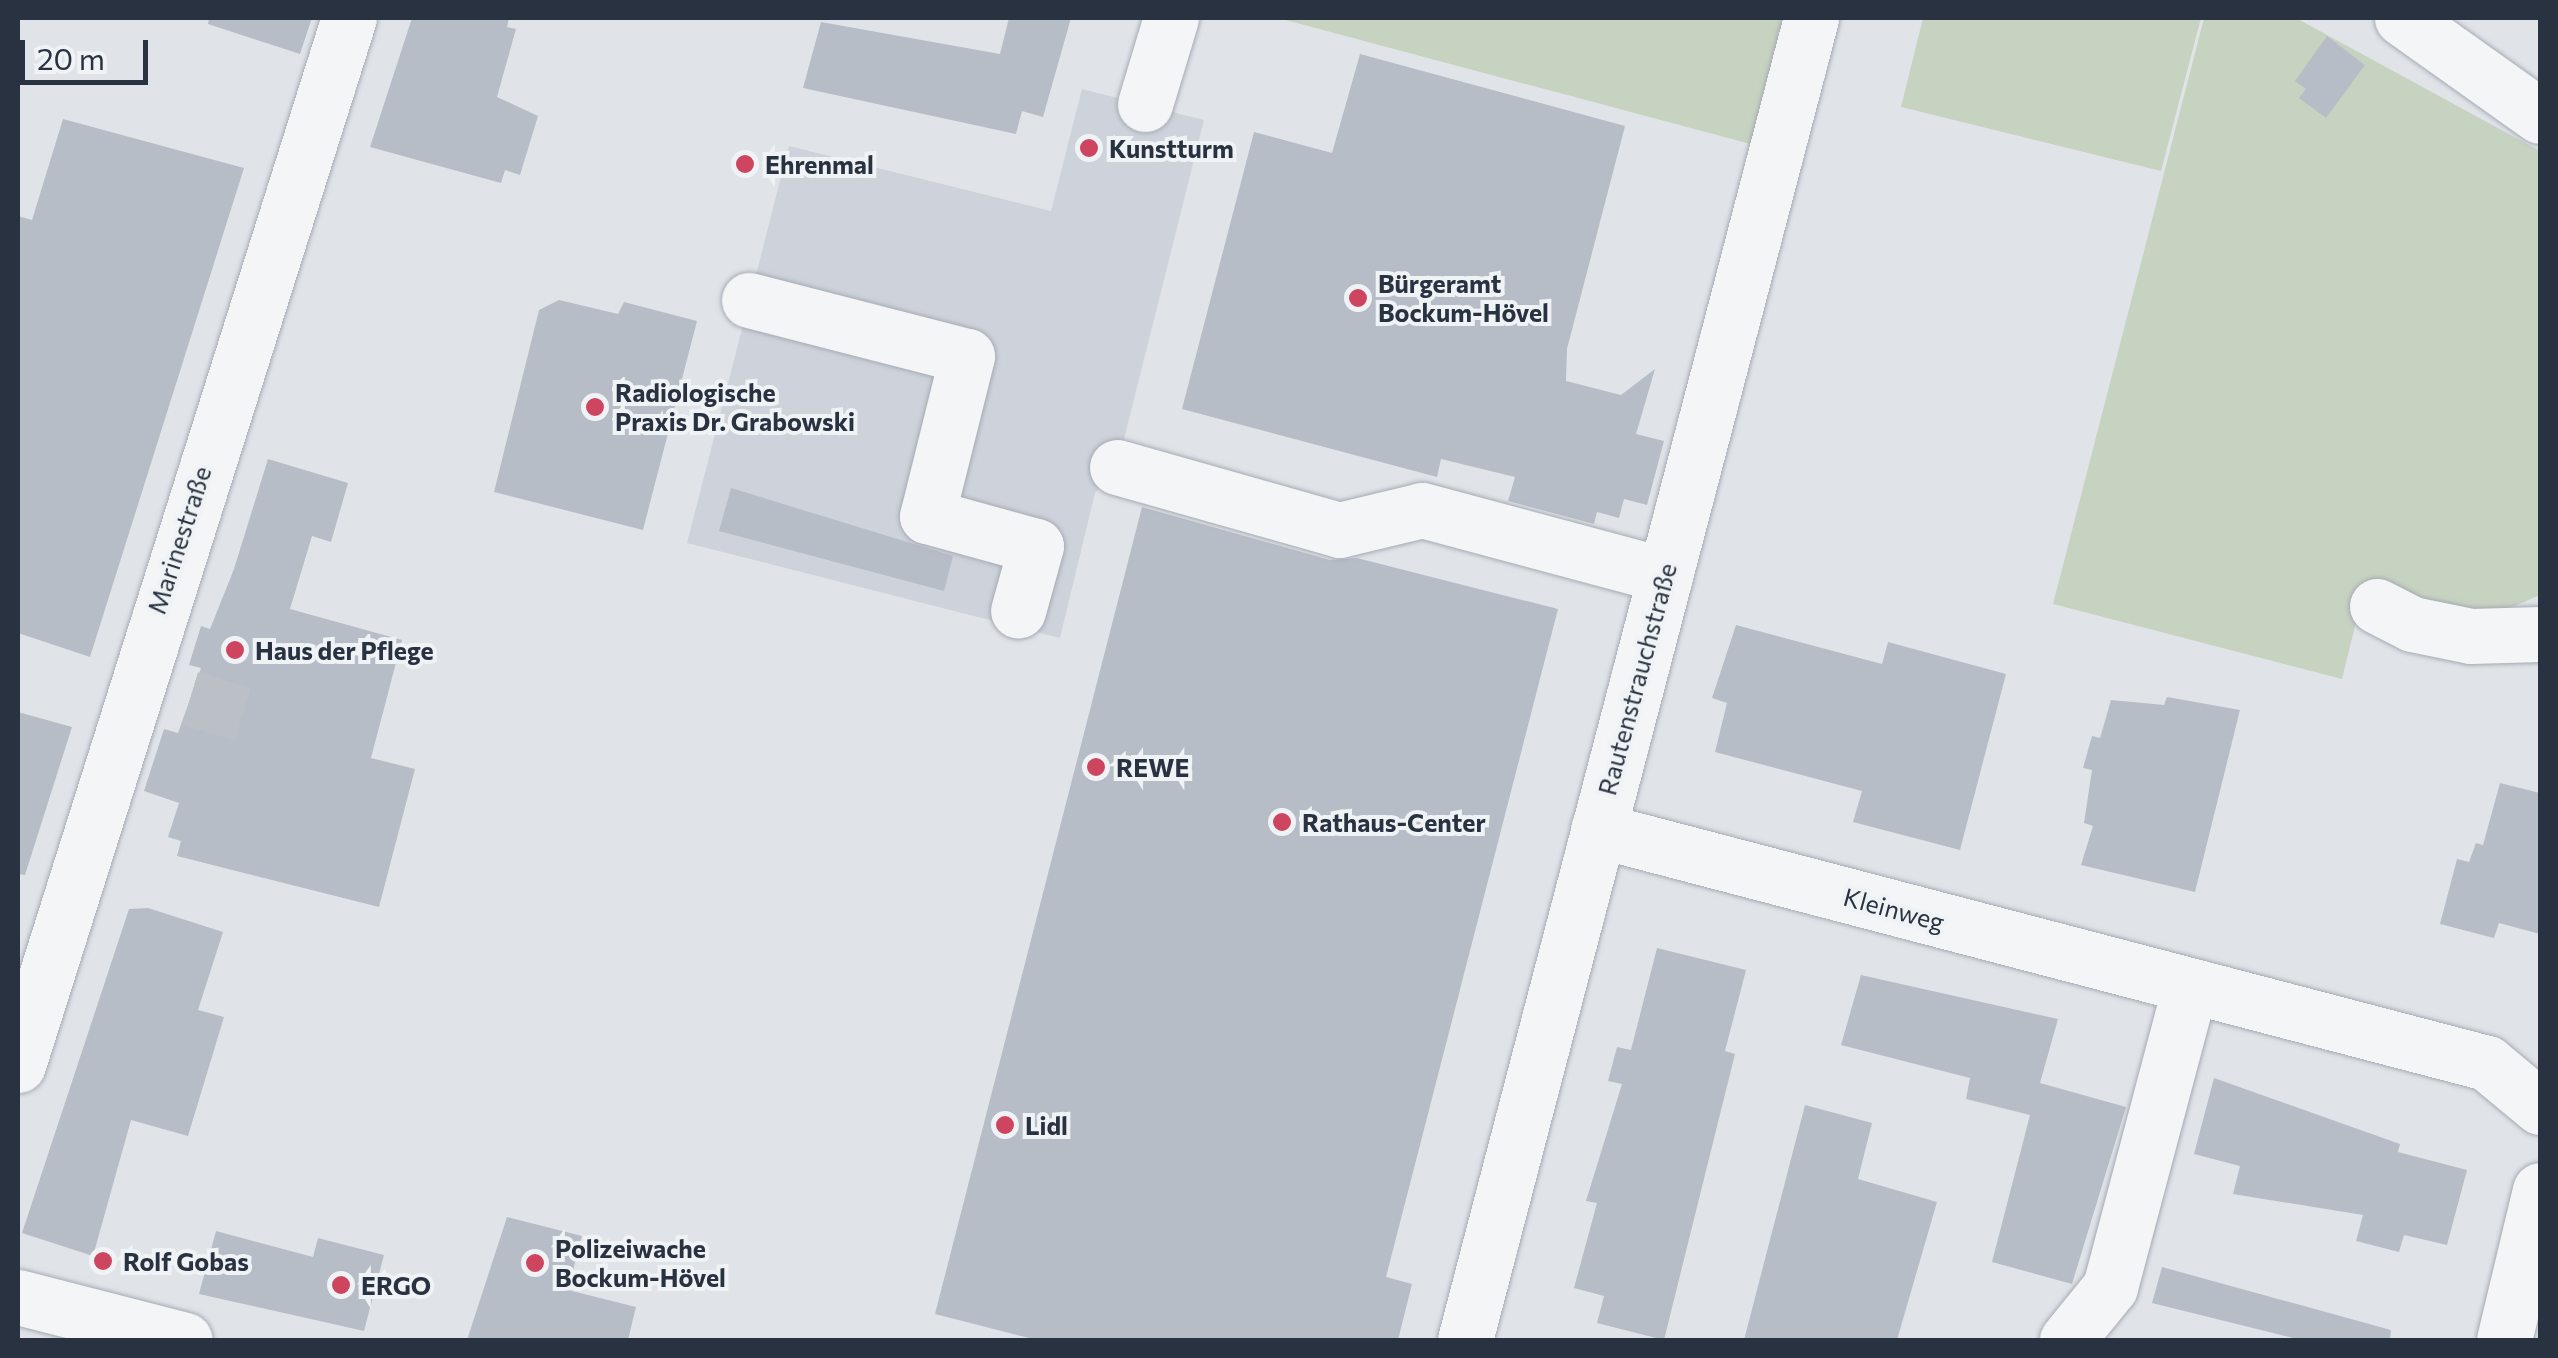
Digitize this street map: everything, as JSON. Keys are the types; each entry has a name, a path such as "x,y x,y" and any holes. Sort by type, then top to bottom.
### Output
{"street":[{"name":"Marinestraße","path":"18,1065 349,18"},
{"path":"1145,104 1171,18"},
{"name":"Rautenstrauchstraße","path":"1466,1340 1810,18"},
{"path":"2402,18 2540,116"},
{"path":"749,300 966,356 927,516 1036,546 1018,611"},
{"path":"1117,468 1339,530 1422,510 1664,576"},
{"path":"2377,606 2412,624 2471,636 2540,634"},
{"name":"Kleinweg","path":"1598,830 2487,1063 2540,1107"},
{"path":"2067,1340 2110,1287 2190,988"},
{"path":"2504,1340 2540,1190"},
{"path":"18,1297 185,1340"}],"shaded area":[{"path":"1082,89 1204,120 1117,467 1095,493 1060,638 687,543 789,146 1051,211"}],"green space":[{"path":"1278,18 1789,18 1758,146"},
{"path":"1923,18 2201,18 2161,171 1901,107"},
{"path":"2204,18 2296,18 2540,151 2540,595 2472,625 2362,598 2342,679 2053,604"}],"building":[{"path":"209,18 312,18 300,54 208,24"},
{"path":"412,18 509,18 507,27 516,29 497,97 538,116 520,175 505,170 501,183 370,147"},
{"path":"1009,18 1071,18 1043,117 1022,111 1016,134 803,88 821,22 1000,54"},
{"path":"2327,36 2365,65 2326,118 2299,98 2306,89 2295,81"},
{"name":"Bürgeramt Bockum-Hövel","path":"1360,54 1625,126 1567,349 1566,381 1621,395 1655,369 1636,434 1664,441 1647,505 1624,499 1619,518 1597,512 1594,524 1508,501 1515,477 1441,459 1437,477 1182,409 1254,132 1332,153"},
{"path":"63,119 244,168 90,657 18,633 18,216 32,220"},
{"name":"Radiologische Praxis Dr. Grabowski","path":"559,300 618,314 624,302 697,321 643,530 494,492 539,310"},
{"path":"268,459 348,483 331,542 312,536 290,609 402,640 371,758 415,769 379,907 177,856 181,841 168,837 179,803 144,791 164,729 178,733 201,668 189,665 201,626 210,629 234,569"},
{"path":"731,488 953,556 944,591 719,531"},
{"name":"Rathaus-Center","path":"1142,507 1330,560 1357,558 1558,609 1386,1277 1412,1284 1398,1340 1037,1340 935,1314"},
{"path":"1736,625 1882,664 1888,642 2006,674 1960,850 1853,822 1862,791 1715,752 1727,703 1712,698"},
{"path":"2167,697 2240,710 2195,892 2081,865 2093,826 2084,823 2092,770 2083,768 2092,736 2100,738 2111,700 2164,705"},
{"path":"18,712 72,727 25,875 18,874"},
{"path":"2500,783 2540,793 2540,934 2499,923 2494,938 2440,924 2457,859 2469,862 2476,843 2483,845"},
{"path":"148,908 223,932 198,1010 224,1017 188,1136 131,1120 93,1256 22,1233 129,909"},
{"path":"1657,948 1746,970 1725,1051 1735,1054 1664,1340 1597,1323 1604,1296 1574,1288 1597,1203 1586,1201 1622,1084 1608,1081 1617,1047 1631,1050"},
{"path":"1861,975 2058,1019 2040,1083 2126,1107 2072,1284 1992,1262 2030,1115 1966,1099 1970,1078 1841,1045"},
{"path":"2214,1078 2400,1144 2398,1152 2467,1170 2447,1245 2404,1235 2399,1252 2356,1241 2363,1215 2233,1194 2240,1166 2194,1154"},
{"path":"1805,1105 1872,1123 1858,1179 1937,1202 1897,1340 1744,1340"},
{"name":"Polizeiwache Bockum-Hövel","path":"507,1217 582,1236 568,1290 636,1307 628,1340 467,1340"},
{"path":"216,1231 313,1257 318,1238 384,1255 364,1331 199,1294"},
{"path":"2162,1267 2391,1330 2390,1340 2301,1340 2152,1303"}],"tunnel":[{"path":"190,698 257,718"}],"place":[{"name":"Kunstturm","path":"1089,148"},
{"name":"Ehrenmal","path":"745,164"},
{"name":"Bürgeramt Bockum-Hövel","path":"1358,298"},
{"name":"Radiologische Praxis Dr. Grabowski","path":"595,407"},
{"name":"Haus der Pflege","path":"235,650"},
{"name":"REWE","path":"1096,767"},
{"name":"Rathaus-Center","path":"1282,822"},
{"name":"Lidl","path":"1005,1125"},
{"name":"Rolf Gobas","path":"103,1261"},
{"name":"Polizeiwache Bockum-Hövel","path":"535,1263"},
{"name":"ERGO","path":"341,1285"}]}
